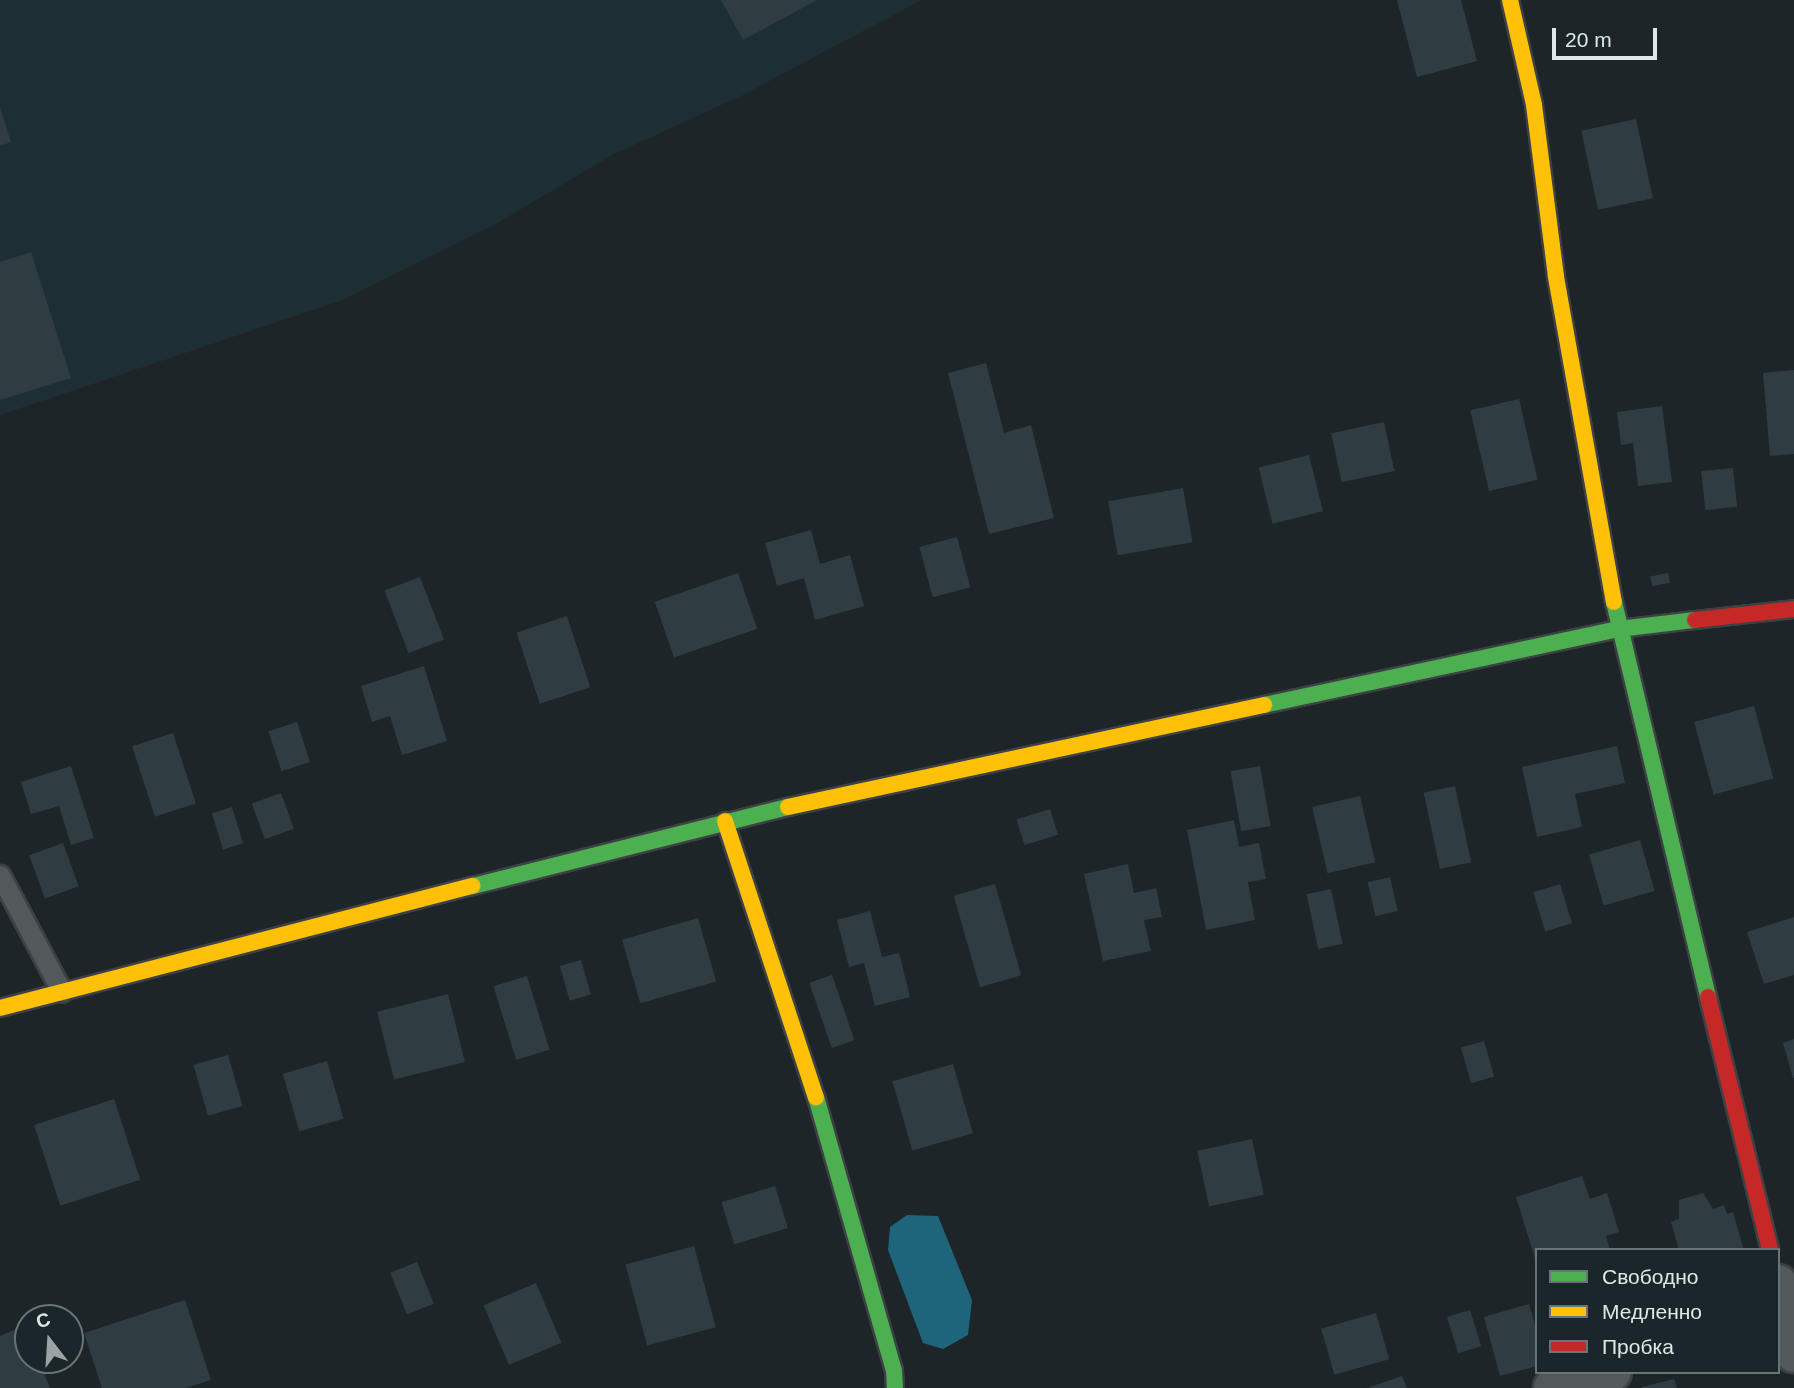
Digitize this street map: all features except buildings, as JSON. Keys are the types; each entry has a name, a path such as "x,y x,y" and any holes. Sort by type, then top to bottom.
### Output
{"street":[{"path":"1510,0 1534,105 1556,276 1619,629 1770,1248"},
{"path":"0,1009 726,821 1619,629 1794,609"},
{"path":"726,821 817,1100 894,1370 895,1388"},
{"path":"1780,1295 1787,1335"},
{"path":"1553,1388 1605,1374"}],"lane":[{"path":"0,875 62,992"}],"shaded area":[{"path":"0,0 922,0 741,96 614,154 494,225 340,301 0,415"}],"water":[{"path":"907,1215 938,1216 972,1300 968,1335 943,1349 923,1343 888,1250 890,1227"}],"traffic: fast":[{"path":"1614,602 1708,997"},
{"path":"1264,705 1619,629 1695,620"},
{"path":"473,886 788,807"},
{"path":"816,1097 894,1370 895,1388"}],"traffic: slow":[{"path":"1510,0 1534,105 1556,277 1614,602"},
{"path":"788,807 1264,705"},
{"path":"725,821 816,1097"},
{"path":"0,1008 473,886"}],"traffic: jam":[{"path":"1695,620 1794,609"},
{"path":"1708,997 1770,1248"}]}
